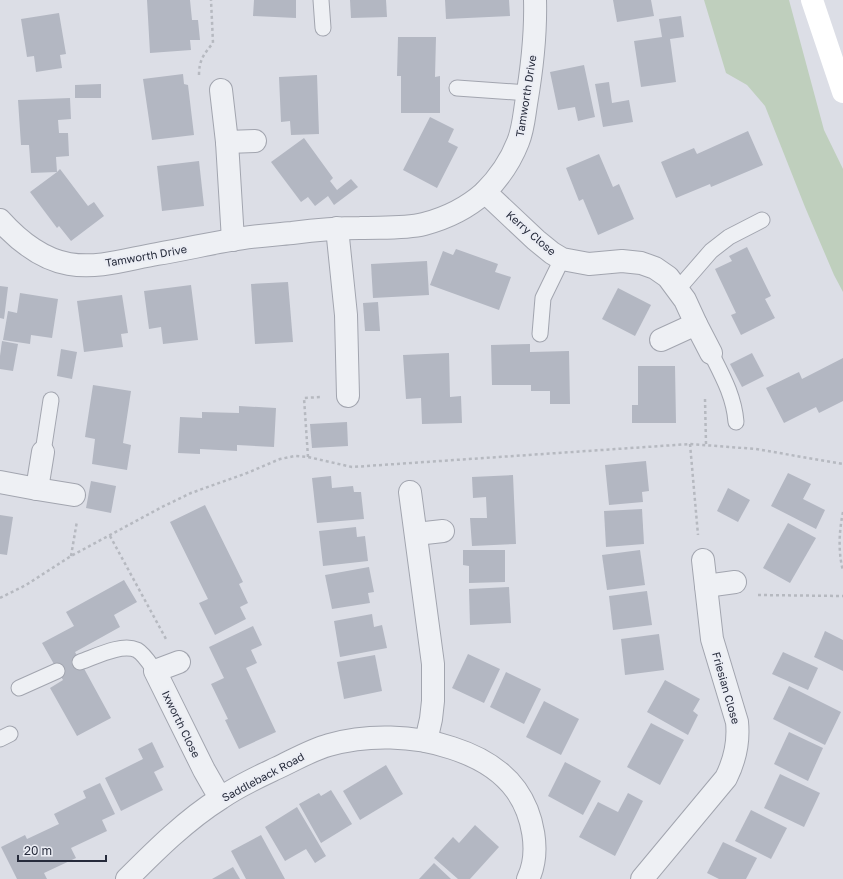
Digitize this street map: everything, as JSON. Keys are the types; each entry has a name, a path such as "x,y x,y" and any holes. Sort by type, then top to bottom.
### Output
{"main road":[{"path":"812,0 843,92"}],"street":[{"name":"Tamworth Drive","path":"0,220 23,242 35,250 56,260 69,264 108,264 132,258 233,240 337,228 422,224 447,217 465,208 485,192 511,158 518,142 524,123 534,44 535,0"},
{"path":"222,90 233,240"},
{"path":"227,142 255,141"},
{"name":"Kerry Close","path":"485,192 536,240 562,259 589,264 622,261 641,263 655,268 668,277 685,300 711,352"},
{"path":"337,228 346,314 348,396"},
{"path":"661,340 696,324"},
{"path":"37,489 42,452"},
{"path":"0,482 74,495"},
{"path":"410,492 430,636 433,676 433,701 426,741"},
{"path":"416,534 443,531"},
{"name":"Friesian Close","path":"642,879 726,778 736,751 738,736 737,722 712,639 703,560"},
{"path":"706,586 736,582"},
{"path":"155,671 179,662"},
{"name":"Ixworth Close","path":"155,671 204,770 220,798"},
{"name":"Saddleback Road","path":"127,879 156,850 186,824 220,798 270,771 330,744 387,737 426,741 453,748 483,761 500,772 510,782 519,794 527,811 532,829 534,846 528,879"}],"lane":[{"path":"321,0 323,28"},
{"path":"457,88 528,93"},
{"path":"678,289 711,251 730,237 762,220"},
{"path":"540,334 543,298 562,259"},
{"path":"711,352 731,394 735,409 736,422"},
{"path":"42,452 51,400"},
{"path":"80,662 120,649 128,648 137,651 146,659 155,671"},
{"path":"18,688 57,671"}],"path":[{"path":"211,0 213,43 199,64 199,76 207,84 222,90"},
{"path":"308,457 304,398 348,396"},
{"path":"690,444 698,534 703,560"},
{"path":"71,556 79,507 74,495"},
{"path":"843,512 839,531 840,558 843,571"},
{"path":"110,536 179,662"},
{"path":"736,582 753,595 843,596"}],"green space":[{"path":"704,0 789,0 824,130 843,169 843,292 834,275 805,207 765,106 747,85 726,73"}],"building":[{"path":"147,0 190,0 192,20 198,20 200,40 190,40 191,50 150,53"},
{"path":"254,0 296,0 296,18 253,16"},
{"path":"350,0 386,0 387,17 351,18"},
{"path":"445,0 509,0 510,16 446,19"},
{"path":"613,0 651,0 654,16 617,22"},
{"path":"59,13 66,54 60,55 62,68 36,72 34,56 27,57 21,19"},
{"path":"681,16 684,37 670,39 676,82 641,87 634,41 662,37 659,19"},
{"path":"398,37 436,37 435,77 440,76 440,113 401,113 401,76 397,76"},
{"path":"584,65 595,117 578,121 575,107 558,110 550,72"},
{"path":"183,74 184,84 188,85 194,135 152,140 143,79"},
{"path":"317,75 319,134 291,135 290,121 281,122 279,77"},
{"path":"609,82 612,103 629,100 633,122 603,127 595,84"},
{"path":"101,84 101,98 75,98 75,85"},
{"path":"70,98 71,119 58,120 59,133 68,133 69,156 56,157 57,172 31,173 29,145 21,145 18,100"},
{"path":"430,117 454,129 448,142 458,147 437,188 403,170"},
{"path":"748,131 763,165 711,187 710,184 676,198 661,162 694,148 697,154"},
{"path":"304,138 333,178 330,181 337,190 351,179 358,187 334,205 328,196 315,206 308,197 301,202 271,162"},
{"path":"599,154 613,187 619,184 634,219 598,235 583,199 579,201 566,168"},
{"path":"199,161 204,206 162,211 157,166"},
{"path":"60,169 88,206 94,202 104,216 71,241 59,226 57,228 30,192"},
{"path":"747,247 771,296 765,299 775,318 741,335 731,315 736,313 715,269 732,261 729,256"},
{"path":"456,249 498,264 495,272 511,277 499,310 430,285 443,251 453,255"},
{"path":"427,261 429,295 373,298 371,264"},
{"path":"288,282 293,342 255,344 251,284"},
{"path":"191,285 198,340 163,344 161,327 149,329 144,291"},
{"path":"0,286 8,287 4,319 0,318"},
{"path":"618,288 651,305 635,336 602,319"},
{"path":"20,293 58,299 52,338 31,335 30,344 3,340 8,311 17,313"},
{"path":"122,295 128,333 121,334 123,347 84,352 77,301"},
{"path":"378,302 380,331 365,331 363,303"},
{"path":"2,341 18,344 13,371 0,369"},
{"path":"530,344 530,352 569,351 570,404 550,404 550,391 531,391 531,385 492,385 491,345"},
{"path":"61,349 77,352 72,379 57,376"},
{"path":"449,353 450,397 461,396 462,423 422,424 421,398 406,399 403,355"},
{"path":"752,353 764,376 742,387 730,364"},
{"path":"843,358 843,401 819,413 816,407 784,423 766,388 799,372 802,379"},
{"path":"638,366 675,366 676,423 632,423 632,405 638,405"},
{"path":"93,385 131,391 123,443 131,445 127,470 92,464 95,439 85,437"},
{"path":"239,406 276,408 274,447 237,445 237,451 200,449 200,454 178,453 180,417 202,418 202,412 239,413"},
{"path":"347,422 348,446 312,448 310,424"},
{"path":"646,461 649,491 642,492 643,502 609,505 605,465"},
{"path":"788,473 811,484 803,499 825,510 816,529 771,506"},
{"path":"513,475 516,544 472,546 470,518 487,518 486,497 473,498 472,477"},
{"path":"331,476 332,488 353,486 354,492 361,492 364,519 317,523 312,478"},
{"path":"91,481 116,486 111,513 86,508"},
{"path":"728,488 750,500 738,522 717,511"},
{"path":"205,505 243,582 239,584 248,603 240,607 246,619 215,635 199,603 208,599 170,522"},
{"path":"642,509 644,544 606,547 604,511"},
{"path":"0,515 13,517 7,555 0,554"},
{"path":"788,523 816,538 790,583 763,568"},
{"path":"356,527 357,537 365,536 368,561 323,566 319,531"},
{"path":"463,550 505,550 505,582 469,583 469,566 463,565"},
{"path":"640,550 645,585 607,590 602,555"},
{"path":"369,567 374,592 368,593 370,603 332,609 325,575"},
{"path":"124,580 137,602 114,615 120,627 75,652 111,718 77,736 50,688 63,680 42,643 74,626 66,612"},
{"path":"509,587 511,623 470,625 469,589"},
{"path":"647,591 652,625 613,630 609,596"},
{"path":"372,614 374,627 382,625 387,648 340,657 334,621"},
{"path":"253,626 262,645 251,650 257,663 246,668 276,732 239,749 225,720 228,719 211,684 224,678 209,647"},
{"path":"825,631 843,640 843,671 814,657"},
{"path":"659,634 664,670 625,675 621,639"},
{"path":"783,652 818,668 808,690 772,674"},
{"path":"468,654 500,669 484,703 452,688"},
{"path":"375,655 382,691 344,699 337,662"},
{"path":"506,672 541,689 524,724 490,707"},
{"path":"665,680 700,699 693,711 698,715 688,735 647,712"},
{"path":"789,686 841,712 825,745 773,719"},
{"path":"544,701 579,719 561,755 526,737"},
{"path":"651,723 684,740 660,785 627,767"},
{"path":"789,732 823,748 808,781 774,764"},
{"path":"152,742 164,767 154,772 163,790 121,811 105,778 143,759 138,749"},
{"path":"565,762 601,781 583,815 548,796"},
{"path":"386,765 403,794 360,820 343,791"},
{"path":"780,774 820,793 804,827 764,808"},
{"path":"100,783 115,814 102,820 107,831 71,848 76,858 44,873 47,879 17,879 1,847 25,835 27,839 59,824 54,814 86,798 83,791"},
{"path":"331,790 352,824 321,843 299,804 319,793 321,796"},
{"path":"628,793 643,801 615,856 579,837 598,802 618,812"},
{"path":"297,807 326,856 315,863 306,849 285,861 265,827"},
{"path":"751,810 787,828 771,859 735,841"},
{"path":"475,825 499,847 470,879 458,879 434,858 453,837 459,843"},
{"path":"261,835 285,879 246,879 231,851"},
{"path":"723,842 757,858 746,879 719,879 707,873"},
{"path":"434,863 451,879 419,879"},
{"path":"233,867 240,879 212,879"}]}
